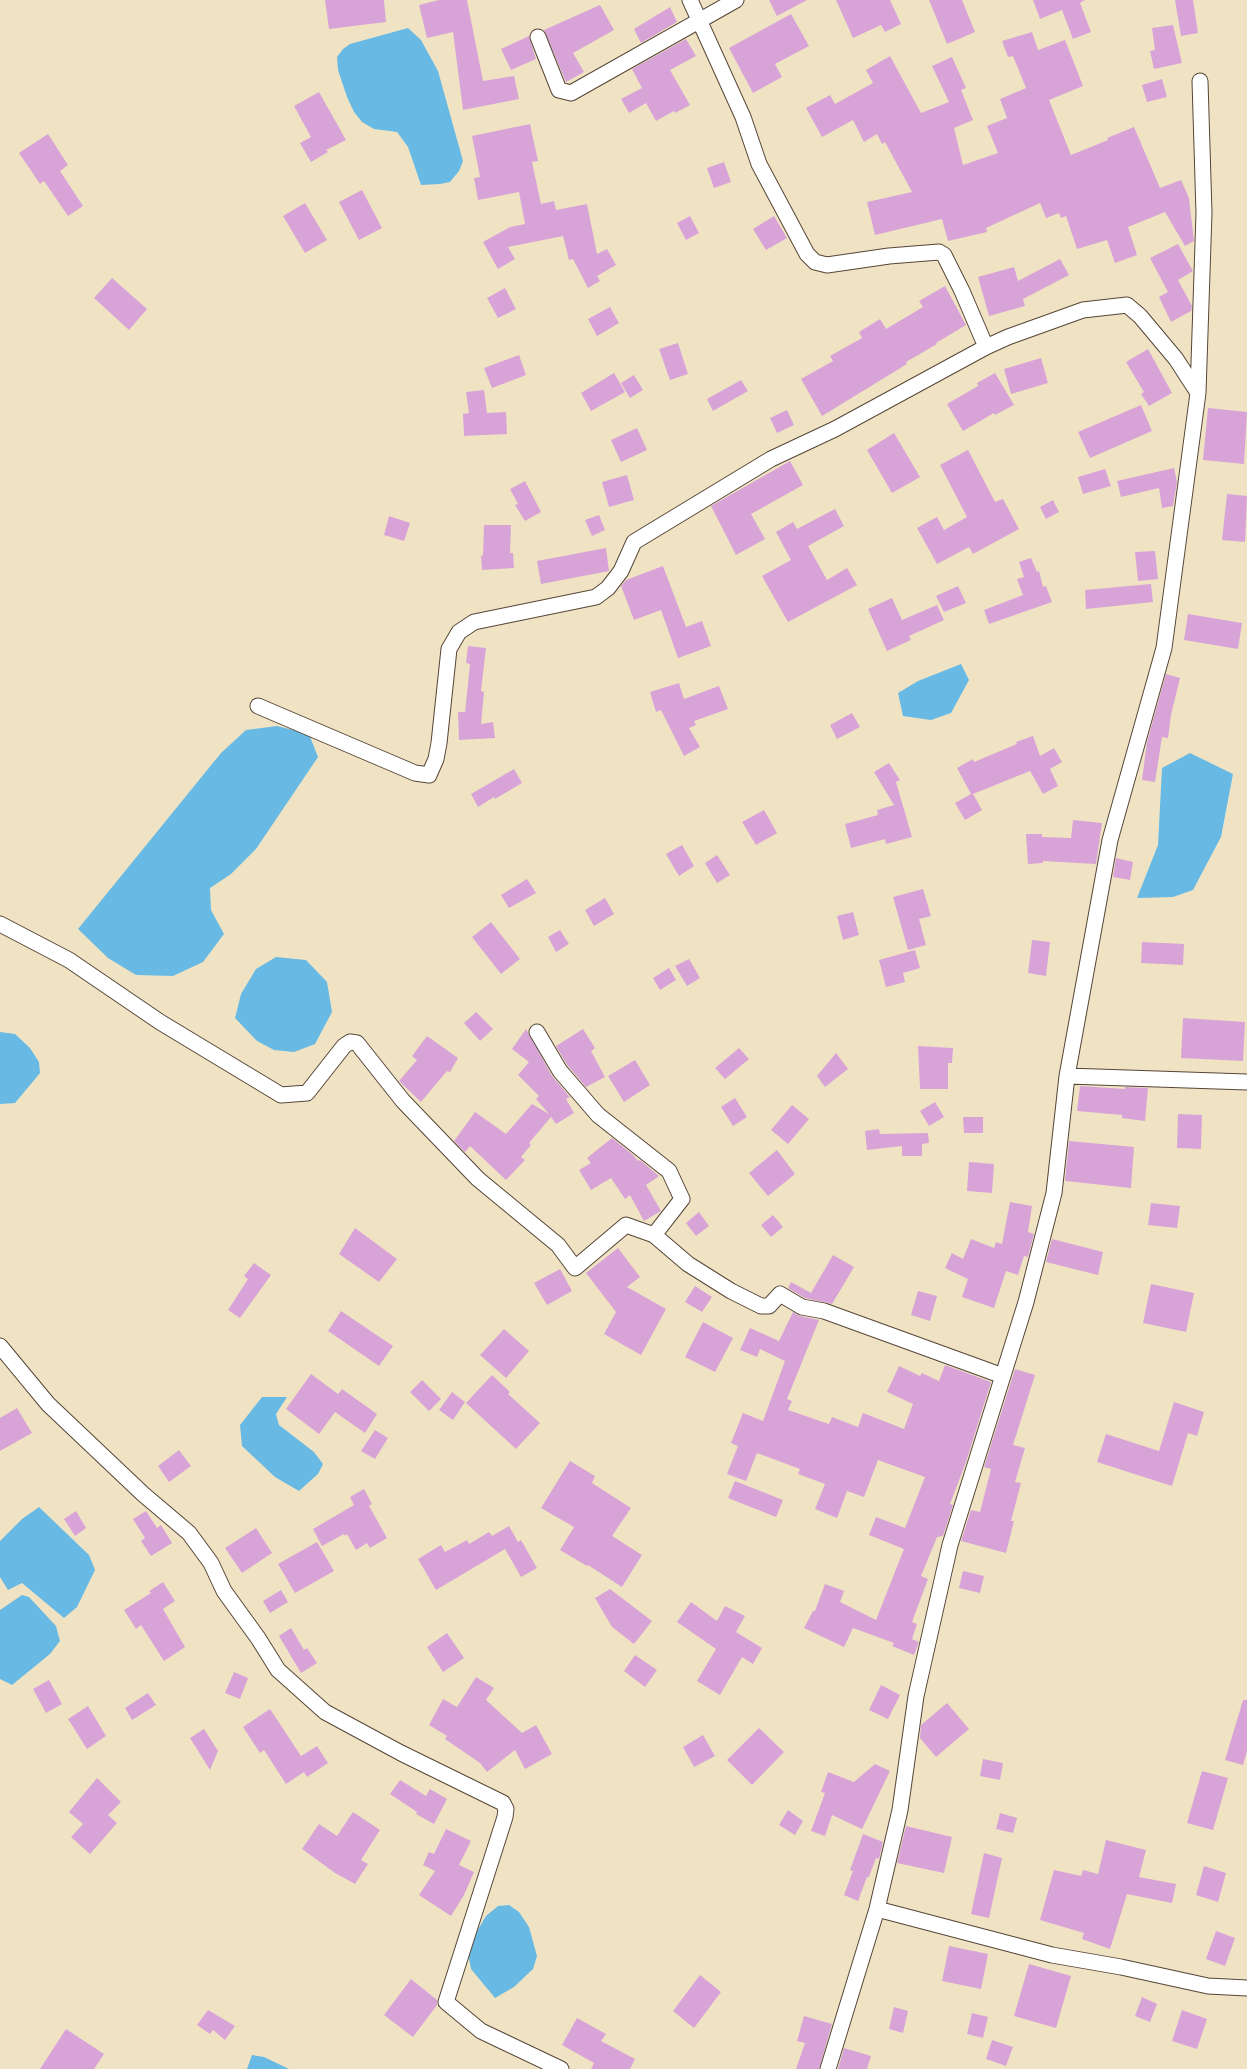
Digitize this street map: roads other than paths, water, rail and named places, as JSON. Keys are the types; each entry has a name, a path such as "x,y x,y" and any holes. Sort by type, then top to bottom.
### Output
{"street":[{"path":"690,0 743,117 759,164 807,254 815,262 827,265 888,256 939,252 944,255 962,291 986,347"},
{"path":"538,37 558,90 571,93 736,0"},
{"path":"828,2069 877,1909 900,1810 916,1696 950,1545 1026,1302 1054,1193 1067,1076 1110,840 1164,648 1198,393 1204,213 1200,81"},
{"path":"258,706 415,773 429,775 436,759 439,743 449,649 459,632 474,622 596,597 608,588 621,571 634,542 771,459 835,429 986,347 1008,337 1083,310 1127,305 1140,316 1176,359 1198,393"},
{"path":"0,924 69,960 160,1022 281,1095 307,1093 344,1046 350,1042 357,1043 403,1100 478,1179 558,1245 575,1268 626,1226 654,1235 688,1264 761,1306 770,1306 780,1294 802,1307 824,1311 1003,1376"},
{"path":"537,1032 560,1071 598,1115 668,1171 682,1199 654,1235"},
{"path":"1067,1076 1247,1082"},
{"path":"0,1346 48,1404 143,1494 189,1533 211,1563 224,1591 258,1638 278,1670 325,1712 401,1753 503,1803 506,1809 504,1817 446,2002 481,2031 561,2069"},
{"path":"877,1909 1052,1954 1121,1966 1208,1986 1247,1988"}],"water":[{"path":"408,28 421,40 438,71 463,161 459,171 450,182 421,185 408,147 397,132 374,129 362,122 354,112 347,97 338,70 337,57 350,44"},
{"path":"961,664 969,680 951,713 931,720 903,716 898,693 918,681"},
{"path":"277,726 309,734 318,757 256,849 231,874 210,888 211,910 224,934 203,962 173,976 136,975 108,958 78,929 221,753 246,730"},
{"path":"1190,753 1233,774 1221,837 1193,890 1173,897 1137,898 1158,845 1162,768"},
{"path":"276,957 306,960 327,982 332,1012 315,1044 294,1052 274,1050 257,1041 235,1018 241,994 256,969"},
{"path":"0,1032 15,1034 30,1048 39,1062 40,1073 15,1103 0,1104"},
{"path":"262,1397 287,1397 276,1414 279,1425 314,1452 323,1464 318,1474 299,1491 275,1477 242,1446 240,1425"},
{"path":"39,1507 89,1555 95,1570 77,1607 64,1618 22,1583 8,1590 0,1577 0,1541 22,1519"},
{"path":"22,1595 29,1597 56,1626 60,1641 50,1654 12,1685 0,1679 0,1610"},
{"path":"509,1905 519,1912 529,1927 537,1956 533,1969 514,1987 495,1998 471,1969 467,1948 486,1916 498,1906"},
{"path":"252,2055 264,2057 289,2069 247,2069"}]}
